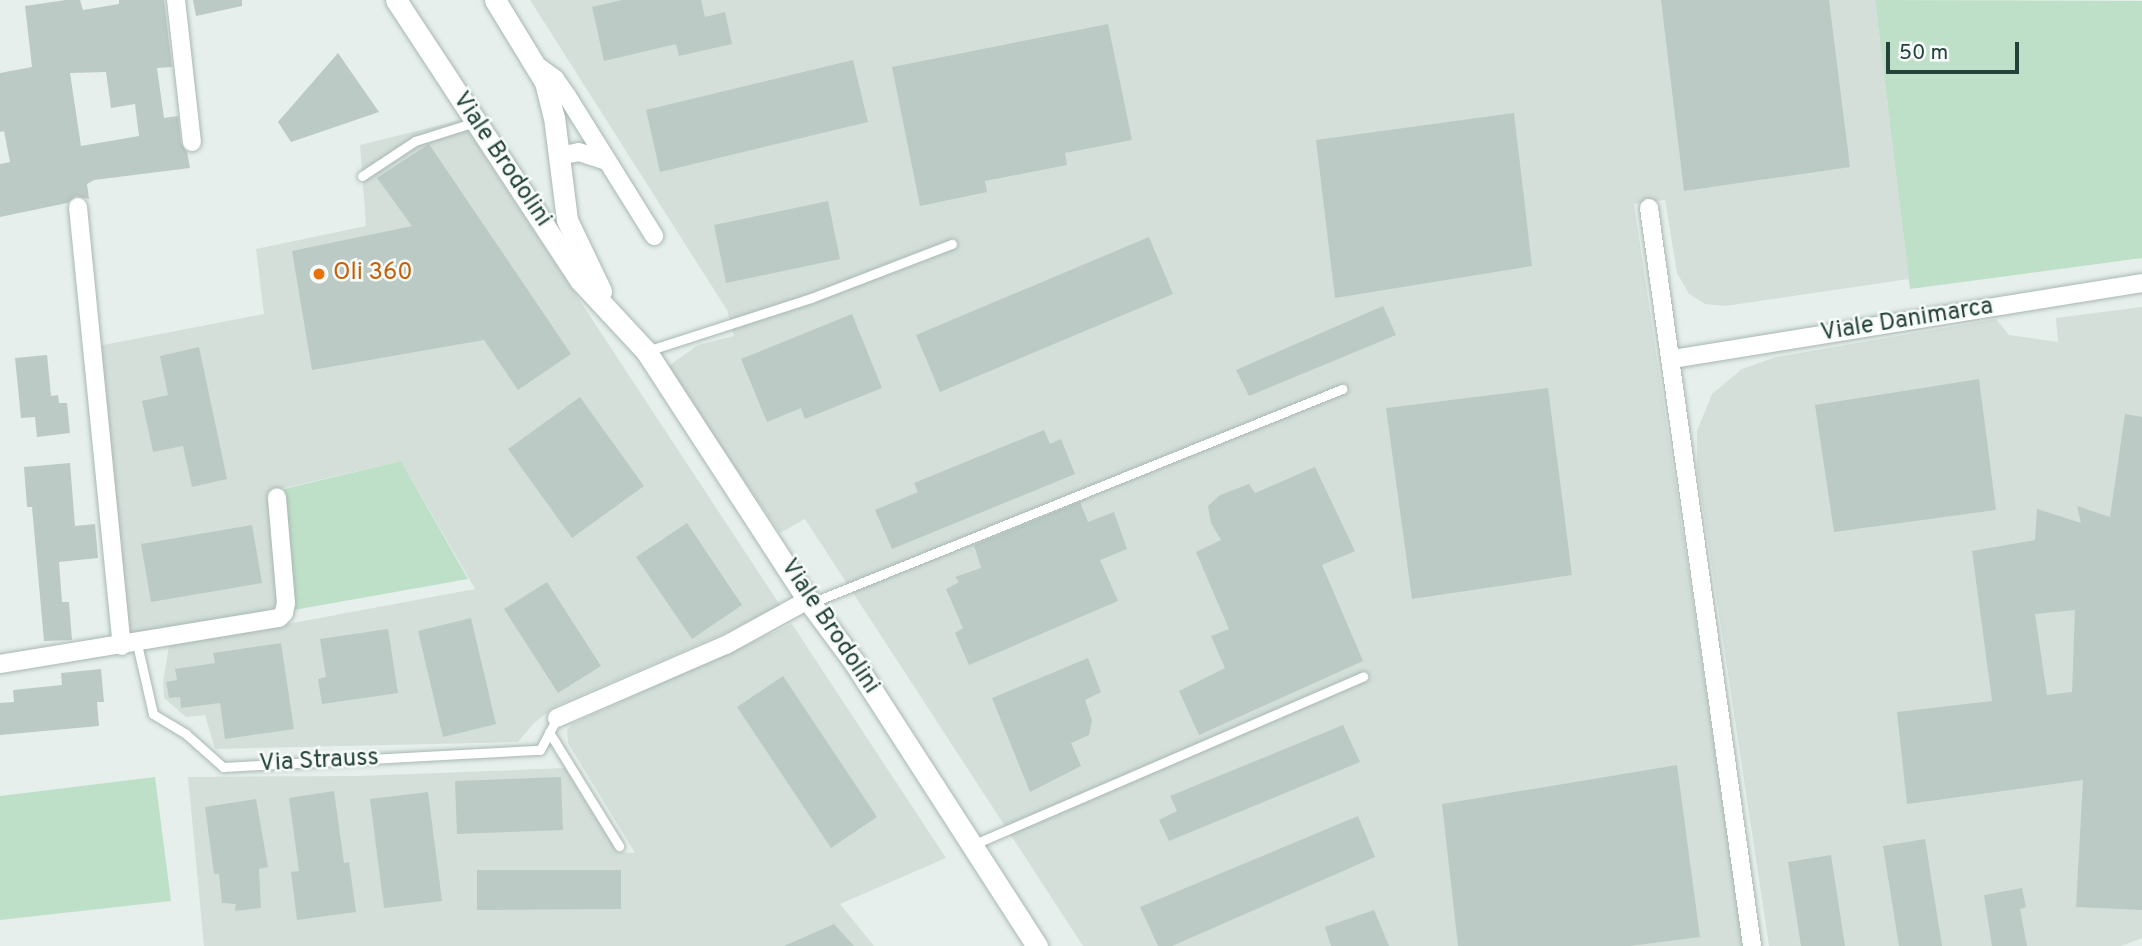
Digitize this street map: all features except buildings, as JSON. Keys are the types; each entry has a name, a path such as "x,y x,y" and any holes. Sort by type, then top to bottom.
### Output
{"street":[{"path":"176,0 192,142"},
{"name":"Viale Brodolini","path":"396,0 580,280 646,351 810,601 854,662 1037,946"},
{"name":"Viale Brodolini","path":"495,0 537,65 548,93 567,220 613,315"},
{"path":"537,65 555,79 654,236"},
{"path":"559,156 579,152 606,161"},
{"name":"Via Strauss","path":"78,207 129,645"},
{"path":"1649,208 1752,946"},
{"name":"Viale Danimarca","path":"1672,359 2142,283"},
{"path":"0,664 129,645 279,618 284,613 276,497"},
{"path":"553,725 726,645 810,601"}],"lane":[{"path":"362,176 415,141 475,122"},
{"path":"646,351 811,298 952,244"},
{"path":"810,601 1342,389"},
{"name":"Via Strauss","path":"129,645 153,714 186,734 223,767 540,750 553,725"},
{"path":"972,845 1363,677"},
{"path":"553,725 619,846"}],"shaded area":[{"path":"530,0 1875,0 1909,279 1725,306 1705,304 1689,294 1677,273 1665,200 1634,204 1744,946 1083,946 805,519 780,533 667,367 698,345 734,336 727,310"},
{"path":"461,120 780,605 734,629 556,706 534,723 518,742 215,749 205,715 186,717 164,698 163,682 169,646 475,589 401,461 268,492 277,603 270,612 130,637 98,346 264,314 256,249 366,226 360,145"},
{"path":"2142,307 2142,938 2121,946 1769,946 1697,468 1697,431 1712,394 1742,369 1776,357 1996,319 2009,335 2058,342 2056,318"},
{"path":"792,624 946,858 840,904 874,946 204,946 188,777 358,776 565,768 617,852 635,853 568,743 567,730 572,724"}],"green space":[{"path":"1875,0 2142,1 2142,258 1910,289"},
{"path":"401,461 468,579 294,610 284,489"},
{"path":"155,777 171,901 0,920 0,796"}],"place":[{"name":"Oli 360","path":"319,274"}]}
